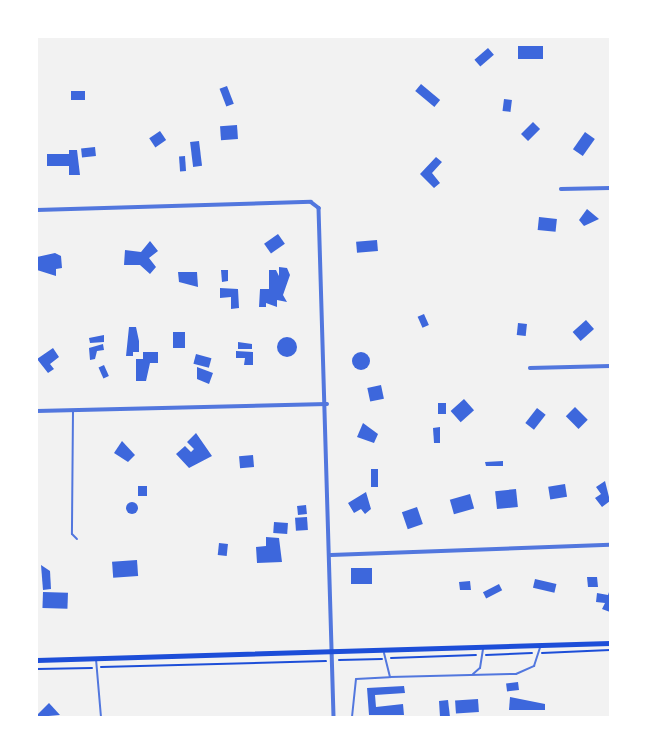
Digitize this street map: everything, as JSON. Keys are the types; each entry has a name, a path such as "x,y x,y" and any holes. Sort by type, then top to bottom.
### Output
{"main road":[{"path":"37,660 610,643"}],"street":[{"path":"561,189 610,188"},
{"path":"37,210 316,204 322,214 334,717"},
{"path":"530,368 610,366"},
{"path":"37,411 327,404"},
{"path":"331,555 610,545"}],"lane":[{"path":"73,410 72,534 77,539"},
{"path":"352,717 356,679 526,672 541,646"},
{"path":"472,674 480,668 483,648"},
{"path":"384,651 390,677"},
{"path":"96,658 100,717"}],"path":[{"path":"37,669 610,650"}],"building":[{"path":"518,46 543,46 543,59 518,59"},
{"path":"488,48 494,55 480,67 474,60"},
{"path":"421,84 440,100 434,107 415,91"},
{"path":"227,86 234,104 226,107 220,89"},
{"path":"71,91 85,91 85,100 71,100"},
{"path":"504,99 512,100 510,112 503,111"},
{"path":"533,122 540,129 528,141 521,134"},
{"path":"237,125 238,139 221,140 220,126"},
{"path":"160,131 166,140 155,147 149,138"},
{"path":"585,132 595,139 583,156 573,149"},
{"path":"199,141 202,166 193,167 190,142"},
{"path":"95,147 96,156 82,157 81,148"},
{"path":"69,150 77,150 80,175 69,175 69,166 47,166 47,154 69,154"},
{"path":"179,156 185,156 186,171 180,171"},
{"path":"436,157 442,162 432,173 440,183 434,188 420,174"},
{"path":"587,209 599,219 584,226 579,220"},
{"path":"539,217 557,219 556,232 538,230"},
{"path":"278,234 285,244 271,254 264,244"},
{"path":"377,240 378,251 357,253 356,242"},
{"path":"150,241 158,251 149,258 156,267 150,274 140,265 124,265 125,250 141,252"},
{"path":"55,253 61,256 62,268 56,269 56,276 37,270 37,257"},
{"path":"279,267 287,268 290,275 283,295 287,302 277,300 277,307 266,303 266,307 259,307 260,289 269,289 269,270 276,270 279,276"},
{"path":"221,270 228,270 228,281 222,282"},
{"path":"178,272 197,272 198,287 179,282"},
{"path":"220,288 238,289 239,308 231,309 231,297 220,298"},
{"path":"424,314 429,325 422,328 418,317"},
{"path":"586,320 594,329 581,341 573,332"},
{"path":"518,323 527,324 526,336 517,335"},
{"path":"129,327 136,327 139,341 139,352 133,352 133,356 126,356"},
{"path":"173,332 185,332 185,348 173,348"},
{"path":"104,335 104,342 90,343 89,338"},
{"path":"287,337 294,340 297,347 294,354 287,357 280,354 277,347 280,340"},
{"path":"238,342 252,344 252,349 238,349"},
{"path":"103,344 104,350 97,351 95,359 90,360 89,348"},
{"path":"53,348 59,357 50,364 54,369 48,373 37,359"},
{"path":"236,351 253,352 253,365 244,365 245,358 236,358"},
{"path":"143,352 158,352 158,363 150,363 146,381 136,381 136,359 143,359"},
{"path":"361,352 369,357 370,361 365,369 361,370 353,365 352,361 357,353"},
{"path":"196,354 211,358 209,368 193,364"},
{"path":"104,365 109,376 103,378 99,367"},
{"path":"197,367 213,373 209,384 197,379"},
{"path":"381,385 384,399 370,402 367,388"},
{"path":"464,399 474,410 461,422 451,411"},
{"path":"438,403 446,403 446,414 438,414"},
{"path":"575,407 588,420 579,429 566,416"},
{"path":"537,408 546,415 534,430 525,423"},
{"path":"363,423 378,434 374,443 357,437"},
{"path":"440,427 440,443 434,443 433,428"},
{"path":"196,433 212,456 189,468 176,454 185,446 191,452 194,449 187,442"},
{"path":"122,441 135,455 128,462 114,453"},
{"path":"253,455 254,467 240,468 239,456"},
{"path":"503,461 503,466 486,466 485,462"},
{"path":"371,469 378,469 378,487 371,487"},
{"path":"605,481 610,501 602,507 595,498 601,494 596,487"},
{"path":"565,484 567,497 550,499 548,487"},
{"path":"138,486 147,486 147,496 138,496"},
{"path":"516,489 518,507 497,509 495,491"},
{"path":"366,492 371,509 365,514 361,509 354,513 348,503"},
{"path":"470,494 474,508 454,514 450,500"},
{"path":"132,502 138,508 132,514 126,508"},
{"path":"306,505 307,514 298,515 297,506"},
{"path":"417,507 423,524 408,529 402,512"},
{"path":"307,517 308,530 296,531 295,518"},
{"path":"274,522 288,523 287,534 273,533"},
{"path":"266,537 279,538 282,562 257,563 256,547 266,546"},
{"path":"219,543 228,544 227,556 218,555"},
{"path":"137,560 138,576 113,578 112,562"},
{"path":"41,565 50,571 51,589 43,590"},
{"path":"351,568 372,568 372,584 351,584"},
{"path":"587,577 597,577 598,587 588,587"},
{"path":"535,579 556,584 554,593 533,588"},
{"path":"470,581 471,590 460,590 459,582"},
{"path":"499,584 502,590 486,598 483,592"},
{"path":"610,589 610,612 602,609 605,603 596,602 597,593 608,595"},
{"path":"43,592 68,593 67,609 42,608"},
{"path":"518,682 519,690 507,691 506,683"},
{"path":"404,686 405,693 375,695 376,707 403,704 404,715 369,715 367,688"},
{"path":"510,697 545,704 545,710 509,710"},
{"path":"478,699 479,712 456,714 455,701"},
{"path":"448,700 450,717 440,717 439,701"},
{"path":"49,703 60,715 37,717 37,715"}]}
